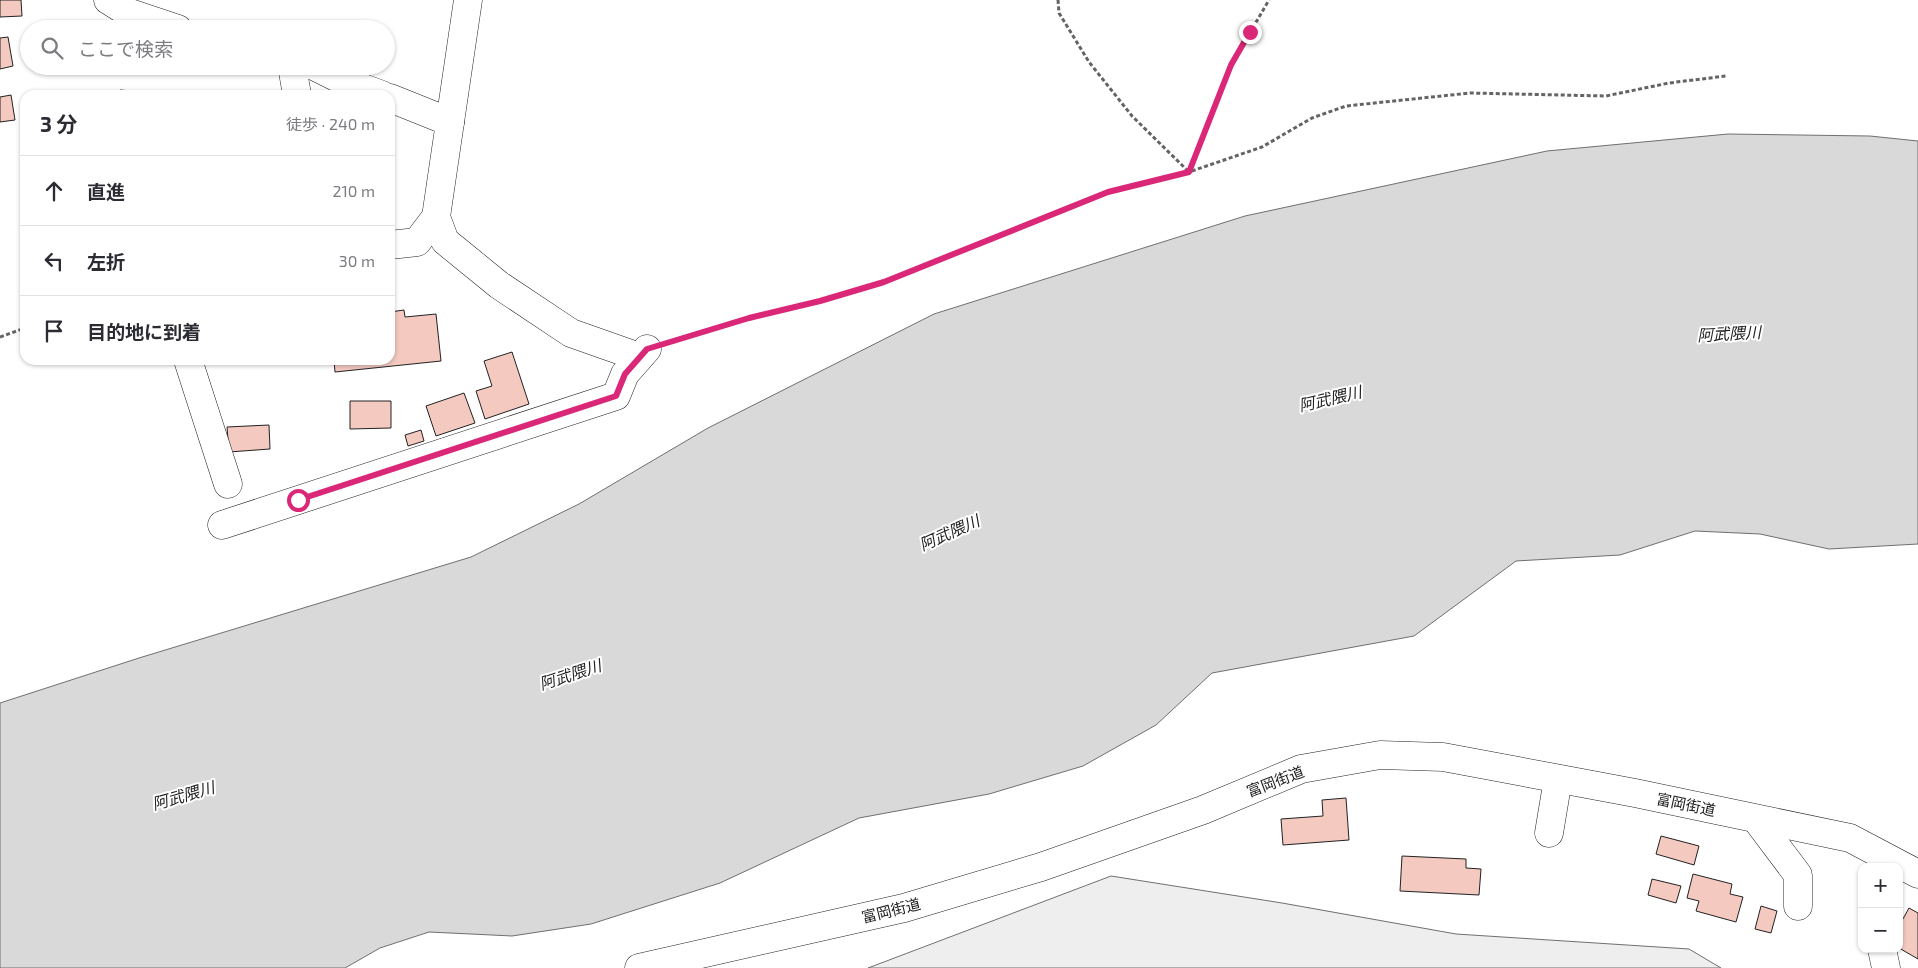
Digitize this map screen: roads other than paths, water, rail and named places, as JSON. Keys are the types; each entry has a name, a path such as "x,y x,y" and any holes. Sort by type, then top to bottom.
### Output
{"street":[{"path":"108,0 127,12 151,20"},
{"path":"395,244 417,242 436,217 468,0"},
{"path":"293,75 295,90"},
{"path":"332,75 368,90"},
{"path":"395,100 450,122"},
{"path":"222,525 616,396 625,374 643,353 571,333 499,285 446,241 436,217"},
{"path":"190,365 228,484"},
{"name":"富岡街道","path":"638,968 904,908 1041,867 1203,810 1301,769 1380,755 1443,757 1850,838 1884,862 1918,874"},
{"path":"1549,833 1558,779"},
{"path":"1756,819 1798,875 1798,906"},
{"path":"1883,953 1886,968"}],"water":[{"name":"阿武隈川","path":"1728,134 1870,136 1918,141 1918,544 1829,549 1760,534 1695,531 1620,555 1516,561 1414,636 1212,673 1156,725 1083,766 989,794 859,818 720,883 591,924 512,936 429,932 380,948 345,968 0,968 0,703 139,658 471,557 579,504 708,428 934,314 1245,216 1547,151"}]}
